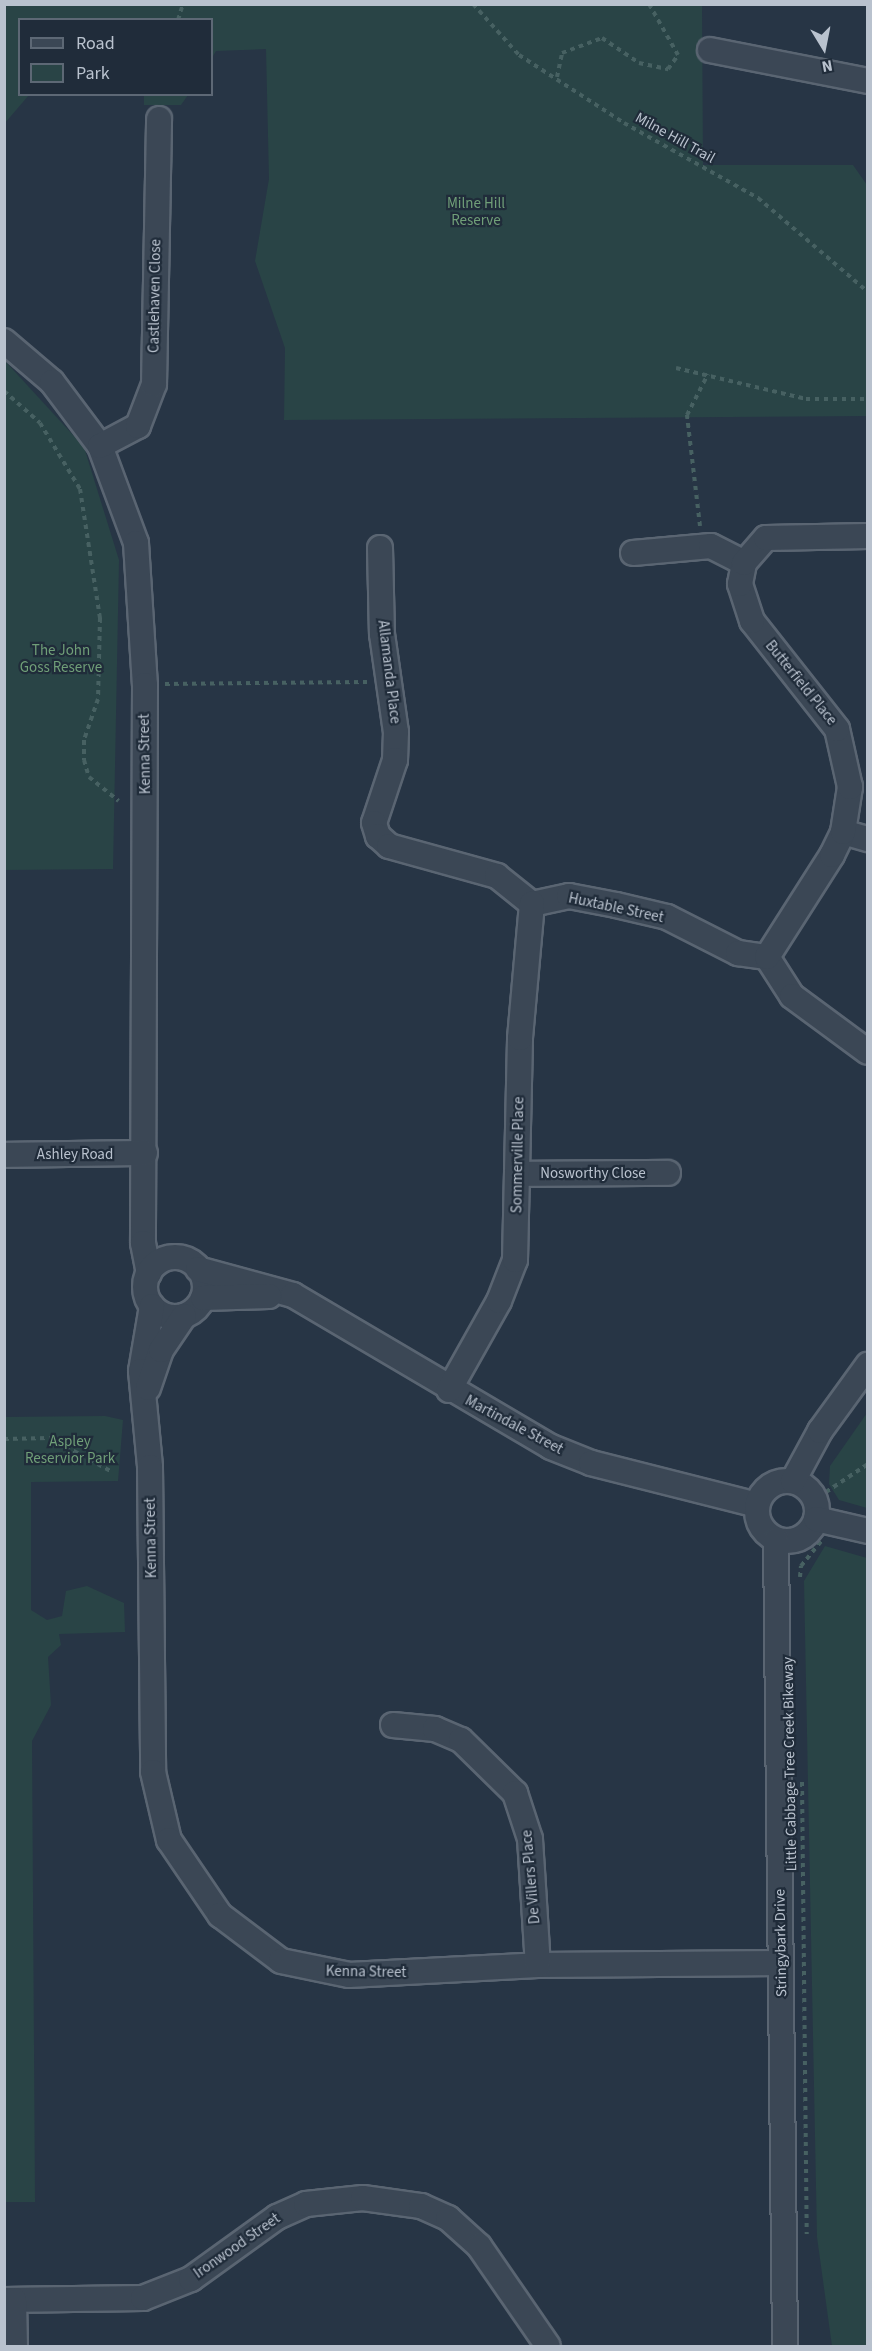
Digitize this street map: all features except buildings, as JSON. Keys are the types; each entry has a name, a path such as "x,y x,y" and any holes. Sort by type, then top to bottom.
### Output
{"street":[{"path":"710,50 867,81"},
{"name":"Castlehaven Close","path":"100,446 138,426 154,384 159,119"},
{"name":"Kenna Street","path":"4,341 52,382 100,446 136,543 145,685 145,1212 143,1244 149,1273 145,1290 152,1306 142,1346 146,1393 153,1773 168,1840 184,1870 220,1915 267,1952 306,1969 374,1976 538,1965 781,1964"},
{"path":"633,553 711,546 744,563 766,538 867,536"},
{"name":"Allamanda Place","path":"380,548 382,634 392,682 395,760 376,814 378,836 389,846 497,876 532,904"},
{"name":"Butterfield Place","path":"744,563 740,584 752,621 837,729 850,787 843,832 767,957"},
{"path":"843,832 867,839"},
{"name":"Huxtable Street","path":"532,904 569,896 616,905 667,917 738,952 767,957"},
{"name":"Sommerville Place","path":"448,1390 499,1301 515,1260 520,1038 532,904"},
{"path":"767,957 792,996 867,1053"},
{"name":"Ashley Road","path":"4,1155 145,1153"},
{"name":"Nosworthy Close","path":"517,1174 668,1173"},
{"path":"145,1212 174,1258 198,1269 202,1298 292,1295"},
{"path":"149,1273 174,1258"},
{"name":"Martindale Street","path":"198,1269 292,1295 448,1390 591,1463 757,1505"},
{"name":"Kenna Street","path":"146,1393 161,1350 184,1316 202,1298"},
{"path":"152,1306 166,1316 184,1316"},
{"path":"793,1481 820,1431 867,1365"},
{"path":"793,1481 815,1500 821,1520 796,1540 776,1540 758,1522 757,1505 774,1484 793,1481"},
{"path":"821,1520 867,1531"},
{"name":"Stringybark Drive","path":"776,1540 785,2346"},
{"name":"De Villers Place","path":"393,1725 435,1729 461,1740 516,1793 530,1839 538,1965"},
{"name":"Ironwood Street","path":"9,2300 143,2298 191,2279 277,2217 306,2204 363,2198 421,2206 448,2218 478,2246 548,2346"},
{"path":"9,2300 15,2346"}],"path":[{"name":"Milne Hill Trail","path":"473,4 519,55 557,77 624,123 758,198 867,292"},
{"path":"557,77 562,52 602,38 639,63 668,69 678,55 649,4"},
{"path":"676,368 806,399 867,399"},
{"path":"708,374 687,415 699,525 709,529 711,546"},
{"path":"4,391 59,448 80,489 100,618 98,699 84,740 84,760 89,777 119,801"},
{"path":"145,685 392,682"},
{"path":"4,1439 50,1438 112,1472"},
{"path":"799,1581 801,1566 822,1540 821,1520 826,1492 867,1464"},
{"name":"Little Cabbage Tree Creek Bikeway","path":"802,1777 807,2240"}],"green space":[{"name":"Milne Hill Reserve","path":"5,5 702,5 703,165 853,165 867,185 867,416 284,420 285,348 255,261 269,179 266,49 216,51 213,56 213,18 18,18 18,96 28,96 5,123"},
{"path":"144,96 187,96 181,105 144,105"},
{"name":"The John Goss Reserve","path":"5,361 84,447 119,560 113,869 5,870"},
{"path":"867,1413 867,1508 839,1500 829,1484 830,1466"},
{"name":"Aspley Reservior Park","path":"105,1416 123,1420 118,1481 31,1482 31,1610 47,1620 62,1616 66,1591 87,1586 124,1603 125,1632 59,1634 61,1645 48,1657 51,1705 32,1741 35,2202 5,2202 5,1417"},
{"path":"825,1546 867,1558 867,2346 832,2346 817,2237 804,1581"}]}
